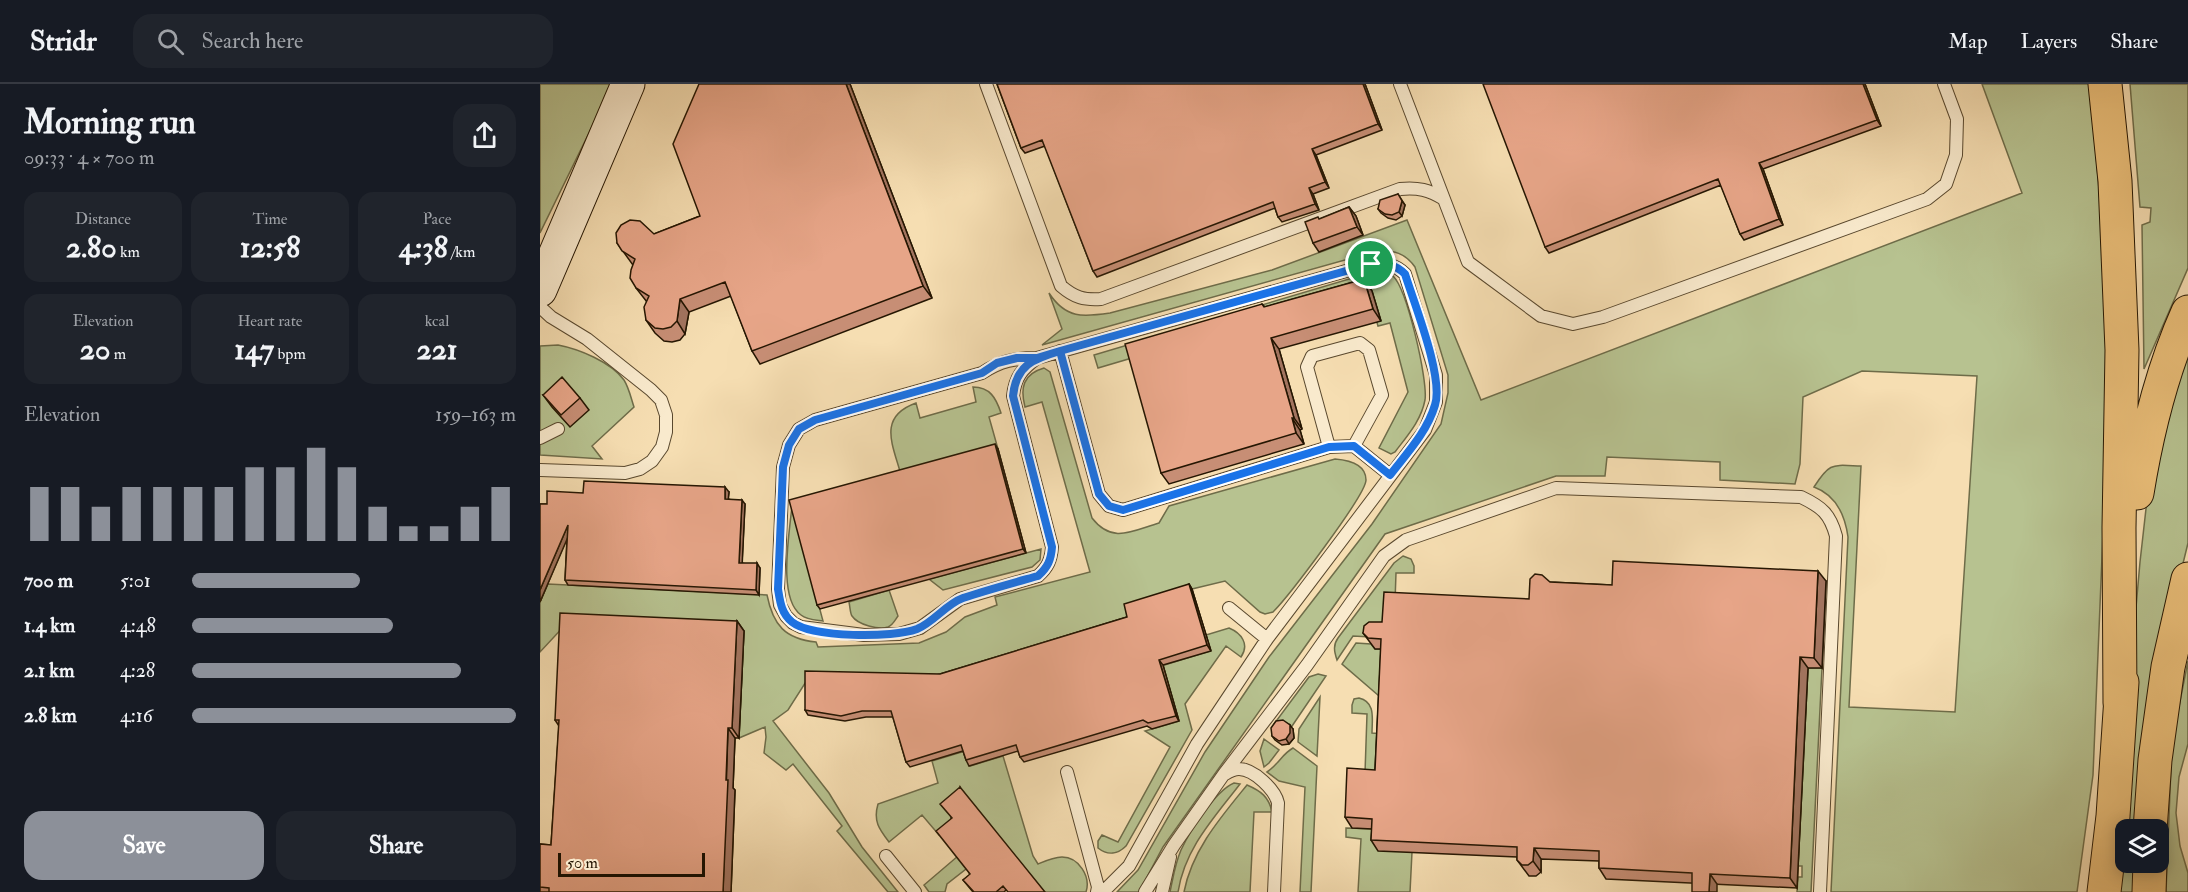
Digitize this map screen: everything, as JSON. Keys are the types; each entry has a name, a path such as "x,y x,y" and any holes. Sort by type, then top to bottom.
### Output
{"highway":[{"path":"2105,84 2115,181 2122,350 2118,528 2120,704"},
{"path":"2104,892 2113,816 2130,536 2145,443 2174,344 2188,312"},
{"path":"2151,819 2155,760 2168,667 2188,579"},
{"path":"2149,892 2150,873"}],"main road":[{"path":"540,290 628,84"}],"lane":[{"path":"986,84 1061,286 1072,296 1085,300 1101,299 1400,189 1415,187 1428,190 1444,199"},
{"path":"1400,84 1468,262 1541,316 1573,324 1603,317 1927,199 1946,184 1956,155 1957,119 1944,84"},
{"path":"1037,358 1018,376 1014,383 1013,396 1052,547 1051,558 1046,569 1038,576 960,599 920,628 899,634 864,635 815,630 793,623 786,616 780,604 778,589 783,467 789,445 799,429 815,420 982,373 997,363 1017,358 1037,358 1371,264 1383,263 1398,266 1405,274 1436,375 1436,402 1425,430 1267,639 1197,744 1129,866 1103,892"},
{"path":"540,308 587,339 651,390 661,400 666,415 666,432 662,447 652,461 640,470 625,473 540,470"},
{"path":"1329,447 1307,367 1312,357 1360,343 1369,350 1382,395 1354,446"},
{"path":"1060,351 1099,494 1109,506 1123,510 1329,447 1354,446 1390,475"},
{"path":"540,438 558,429"},
{"path":"1145,892 1174,845 1224,774 1300,674 1384,556 1406,540 1556,488 1801,497 1816,504 1831,519 1836,536 1820,892"},
{"path":"1229,608 1267,639"},
{"path":"1224,774 1241,768 1249,771 1277,796 1274,892"},
{"path":"1066,772 1098,887 1096,892"},
{"path":"1162,892 1174,845"},
{"path":"886,856 915,892"}],"green space":[{"path":"540,84 613,84 540,233"},
{"path":"1982,84 2090,84 2104,248 2107,391 2093,775 2077,892 1831,892 1848,537 1845,521 1834,501 1814,487 1828,469 1844,465 1861,466 1849,707 1955,712 1977,376 1862,371 1803,397 1800,464 1795,484 1720,480 1720,462 1607,457 1605,476 1556,476 1385,534 1163,847 1139,892 1117,892 1138,870 1205,752 1269,657 1372,524 1441,424 1448,393 1448,375 1415,267 1407,258 1394,252 1377,251 1042,345 1062,329 1049,293 1062,308 1069,312 1083,315 1110,313 1272,270 1407,220 1481,400 2022,193"},
{"path":"2130,84 2188,84 2188,268 2144,369 2142,225 2150,222 2151,208 2140,207"},
{"path":"1376,272 1393,276 1399,284 1415,335 1425,389 1423,408 1417,421 1395,452 1391,454 1379,448 1408,392 1390,323 1378,326 1369,295 1267,318 1098,368 1094,355"},
{"path":"2188,337 2188,543 2164,641 2142,819 2117,819 2140,562 2148,491"},
{"path":"558,345 585,353 603,362 618,373 629,390 634,407 592,446 602,459 540,455 540,346"},
{"path":"1044,368 1050,372 1092,518 1107,531 1131,532 1159,523 1169,506 1335,459 1350,462 1359,467 1363,470 1366,480 1354,505 1341,524 1273,612 1265,614 1260,612 1225,581 1192,589 1131,623 944,679 809,677 788,710 773,721 829,793 862,847 898,892 888,892 837,831 842,826 793,764 786,770 764,753 765,727 739,738 744,631 567,623 540,652 540,602 548,584 767,595 773,615 782,629 796,638 816,642 818,647 919,643 946,632 965,617 997,605 995,597 1090,572 1042,402 1025,407 1023,388 1027,378"},
{"path":"973,387 988,391 999,408 1001,413 989,417 998,449 901,475 891,433 896,416 916,403 920,418 976,402"},
{"path":"792,505 823,621 801,615 789,594 787,563"},
{"path":"1041,549 1040,560 1032,567 943,590 929,579"},
{"path":"1403,556 1411,559 1414,573 1396,573 1395,602 1389,633 1371,637 1353,636 1337,660 1335,643 1338,638 1394,563"},
{"path":"889,590 898,616 890,626 879,628 869,626 852,616 849,602"},
{"path":"1229,628 1243,640 1244,652 1241,657 1226,646 1185,704 1192,730 1126,846 1113,853 1102,851 1098,848 1098,841 1102,835 1118,842 1170,747 1145,731 1179,721 1145,671 1210,651 1206,635"},
{"path":"1356,643 1371,644 1375,649 1388,649 1386,702 1342,664"},
{"path":"2188,661 2188,744 2179,777 2176,813 2180,846 2188,873 2188,892 2166,892 2167,873 2169,873 2172,742"},
{"path":"1807,668 1822,668 1811,892 1797,892 1798,877 1802,877 1802,866 1798,866"},
{"path":"1318,674 1326,676 1290,729 1274,724 1309,677"},
{"path":"1320,697 1317,756 1298,742 1299,729"},
{"path":"1359,698 1371,707 1372,733 1384,734 1383,780 1365,773 1367,714 1352,713 1354,699"},
{"path":"1264,739 1279,750 1264,767 1260,751"},
{"path":"1293,748 1317,766 1311,892 1300,892 1305,787 1279,781 1267,772"},
{"path":"965,751 970,766 1003,756 1033,856 1038,864 1059,857 1074,860 1085,874 1086,892 1044,892 1002,841 947,884 945,892 929,892 924,885 992,827 963,792 955,822 939,835 922,815 889,842 878,824 876,815 878,804 938,783 932,761"},
{"path":"1234,783 1240,784 1194,847 1187,861 1178,892 1170,892 1179,855 1190,833 1211,803"},
{"path":"1247,785 1264,795 1272,812 1254,812 1250,892 1184,892 1201,848"},
{"path":"1346,828 1380,829 1412,852 1410,892 1358,892 1361,839 1346,837"},
{"path":"2115,846 2115,873 2140,873 2139,892 2111,892"}],"building":[{"path":"699,84 846,84 923,286 752,351 725,282 680,299 677,321 671,327 655,328 646,320 644,307 649,296 636,288 630,278 635,259 622,251 617,243 616,233 621,225 630,220 640,221 654,234 700,216 673,144"},
{"path":"997,84 1363,84 1378,124 1312,149 1325,182 1309,188 1315,204 1278,217 1273,202 1093,271 1042,140 1021,148"},
{"path":"1483,84 1863,84 1877,120 1759,163 1779,219 1740,234 1718,179 1545,247"},
{"path":"1398,194 1402,201 1399,212 1392,215 1385,214 1378,209 1380,200"},
{"path":"1349,207 1357,227 1313,243 1305,222"},
{"path":"1364,279 1373,309 1271,338 1294,418 1292,418 1296,433 1161,473 1125,344 1262,304 1264,307"},
{"path":"562,377 580,398 561,415 543,395"},
{"path":"995,444 1023,549 817,605 789,500"},
{"path":"584,481 725,487 725,499 742,500 739,563 757,563 756,590 565,580 568,525 540,590 540,504 547,504 547,491 583,493"},
{"path":"1613,561 1818,571 1814,658 1800,657 1790,878 1710,874 1709,892 1692,892 1692,873 1599,868 1599,851 1534,848 1533,861 1528,865 1522,865 1517,860 1517,847 1371,840 1372,819 1345,817 1347,768 1375,770 1381,639 1368,638 1363,633 1364,626 1369,622 1382,622 1384,592 1529,599 1530,579 1535,574 1542,575 1550,582 1612,585"},
{"path":"1189,584 1207,645 1159,660 1176,716 1148,723 1143,720 1020,757 1016,745 966,760 961,745 906,762 891,711 862,711 841,716 805,710 805,671 940,674 1127,617 1124,604"},
{"path":"560,613 737,621 732,728 728,728 723,892 549,892 549,888 540,887 540,844 551,845 559,720 555,720"},
{"path":"1283,720 1290,725 1290,733 1286,739 1279,741 1272,736 1271,728 1276,721"},
{"path":"960,787 1045,892 1008,892 1003,886 996,892 974,892 963,880 970,874 936,831 952,818 940,804"}],"route":[{"path":"1371,264 1060,351 1037,358 1017,358 997,363 982,373 815,420 799,429 789,445 783,467 778,589 780,604 786,616 801,627 815,630 864,635 899,634 920,628 960,599 1038,576 1046,569 1051,558 1052,547 1013,396 1014,383 1022,370 1037,358 1060,351 1099,494 1109,506 1123,510 1329,447 1354,446 1390,475 1425,430 1436,402 1436,375 1405,274 1398,266 1383,263 1371,264"}]}
